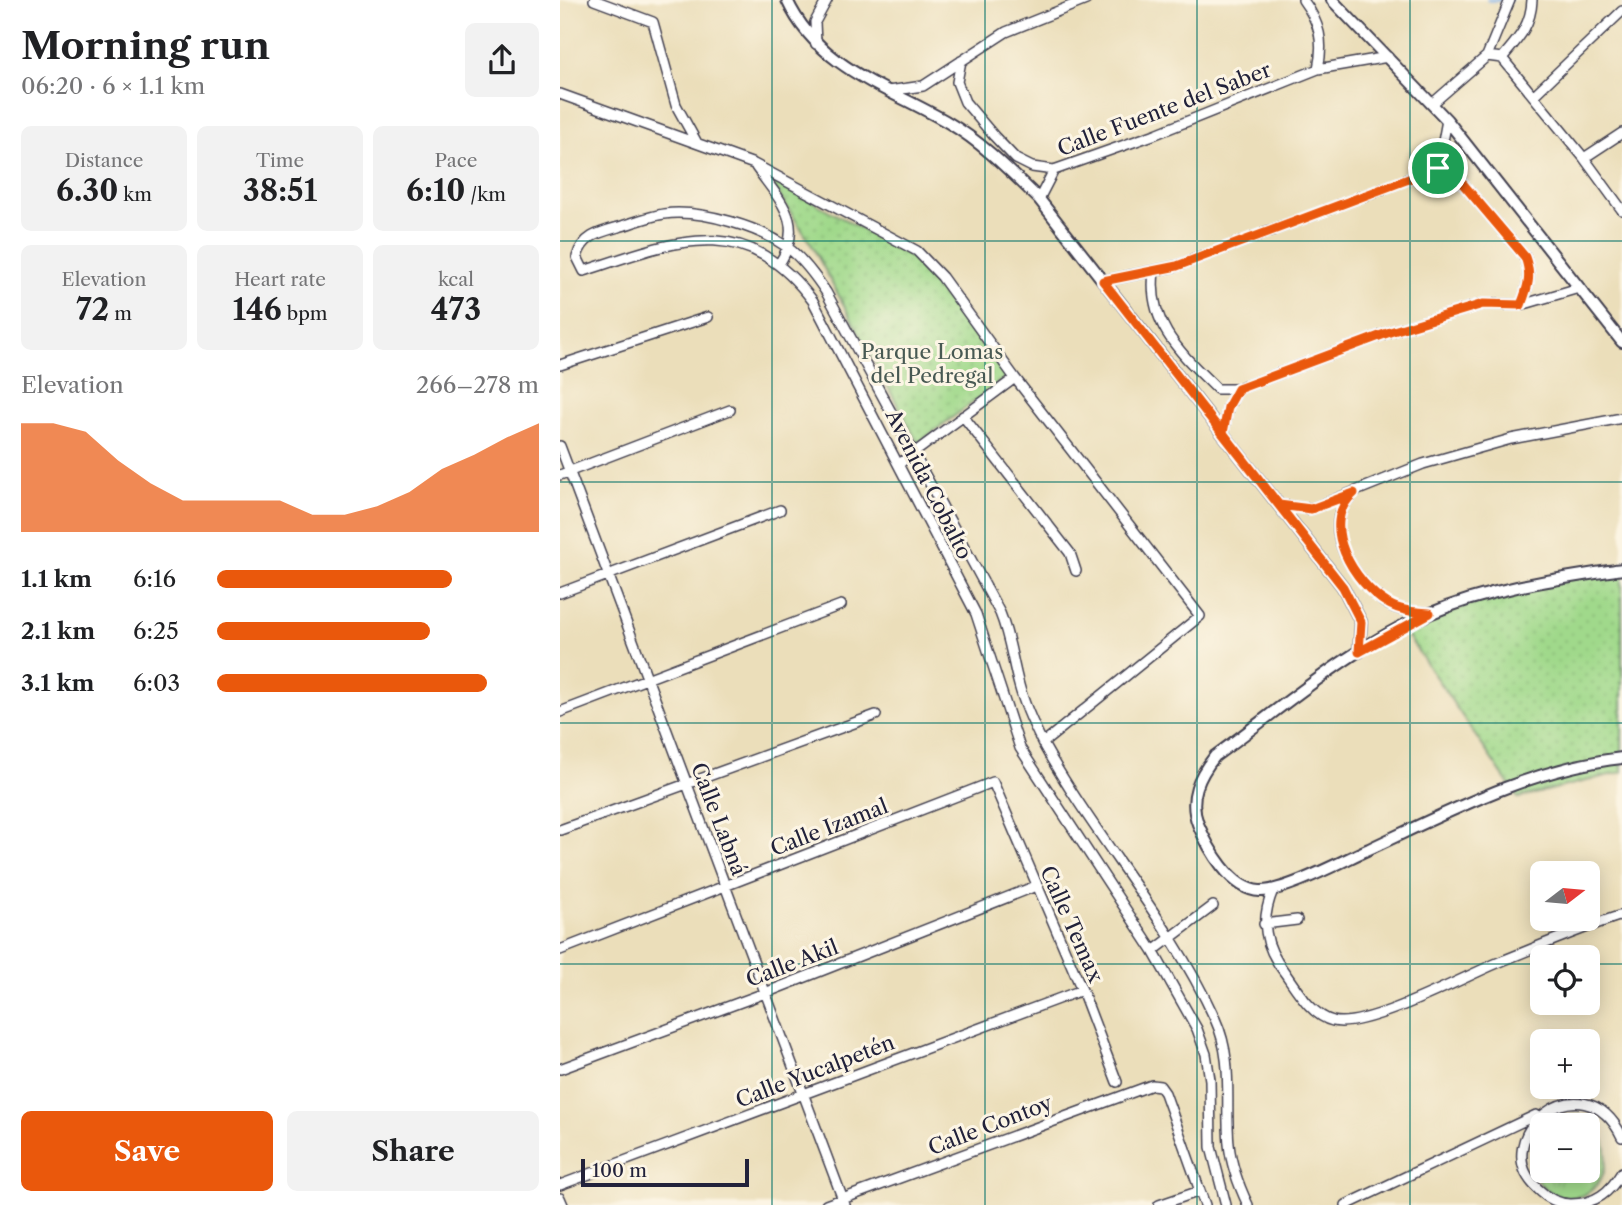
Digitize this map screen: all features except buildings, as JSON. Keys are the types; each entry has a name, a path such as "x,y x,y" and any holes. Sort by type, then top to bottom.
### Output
{"street":[{"path":"594,0 653,22 676,105 697,144"},
{"path":"787,0 796,21 816,45 886,91 951,124 999,160 1039,199 1279,505 1357,610 1361,622 1359,652"},
{"path":"816,45 815,22 827,0"},
{"path":"886,91 923,86 1006,32 1086,0"},
{"path":"1303,0 1315,20 1323,44 1318,69"},
{"path":"1332,0 1433,103 1622,342"},
{"path":"1433,103 1487,56 1510,0"},
{"path":"1502,58 1523,33 1531,15 1532,0"},
{"path":"1533,96 1622,10"},
{"path":"1487,56 1502,58 1584,158 1622,210"},
{"name":"Calle Fuente del Saber","path":"1039,199 1054,170 1153,135 1318,69 1388,57"},
{"path":"961,61 957,82 965,102 994,136 1016,159 1032,167 1054,170"},
{"path":"560,94 754,164 917,251 942,277 1015,378 1200,616 1043,743"},
{"path":"1438,168 1447,120"},
{"path":"1584,158 1622,133"},
{"path":"754,164 792,226 789,248 779,264"},
{"path":"1103,281 1154,272 1319,215 1438,168"},
{"path":"1438,168 1463,184 1525,257 1530,269 1530,284 1521,305"},
{"name":"Avenida Cobalto","path":"1226,1205 1211,1147 1210,1080 1206,1054 1186,1008 1153,951 1020,748 976,614 813,301 794,276 779,264 741,246 707,239 671,242 584,271 577,257 580,244 594,234 664,214 711,217 758,231 789,248 807,264 827,292 1000,613 1010,637 1018,684 1043,743 1200,988 1226,1046 1229,1145 1239,1185 1248,1205"},
{"path":"1154,272 1151,294 1159,318 1180,352 1217,389 1238,389 1390,332 1483,304 1521,305 1579,288"},
{"path":"560,365 708,317"},
{"path":"899,464 1015,378"},
{"path":"1223,433 1228,407 1238,389"},
{"path":"565,474 730,411"},
{"path":"964,416 1070,553 1076,572"},
{"path":"1279,505 1311,509 1423,464 1511,439 1622,418"},
{"name":"Calle Labná","path":"560,446 565,474 608,574 844,1202"},
{"path":"1354,493 1344,504 1338,517 1337,529 1341,546 1362,577 1383,601 1403,610 1430,613"},
{"path":"560,593 780,510"},
{"path":"1622,569 1502,591 1430,613 1359,652 1215,756 1202,773 1195,789 1198,822 1221,863 1235,880 1249,889 1273,890 1483,796 1538,775 1590,761 1622,758"},
{"path":"560,712 841,605"},
{"path":"560,830 686,781 876,715"},
{"name":"Calle Izamal","path":"560,950 993,782"},
{"name":"Calle Temax","path":"993,782 1082,989 1117,1082"},
{"name":"Calle Akil","path":"560,1069 765,993 1036,886"},
{"path":"1273,890 1265,909 1264,923 1268,945 1278,965 1316,1013 1333,1021 1356,1021 1622,915"},
{"path":"1153,951 1213,906"},
{"path":"1264,923 1297,920"},
{"name":"Calle Yucalpetén","path":"560,1185 1082,989"},
{"name":"Calle Contoy","path":"827,1205 844,1202 1123,1094 1152,1086 1160,1086 1165,1093 1200,1191"},
{"path":"1346,1205 1547,1109 1577,1102 1592,1105 1606,1113 1622,1137"},
{"path":"1547,1109 1534,1121 1525,1136 1522,1154 1526,1172 1542,1193 1565,1204 1583,1204 1600,1198 1613,1187 1622,1172"},
{"path":"1159,1205 1200,1191 1205,1205"},
{"path":"560,1198 563,1205"}],"green space":[{"name":"Parque Lomas del Pedregal","path":"767,176 915,259 1007,377 918,443 811,244"},
{"path":"1622,569 1622,772 1518,798 1407,635 1459,608 1511,591"},
{"path":"1600,1132 1606,1149 1606,1164 1601,1178"},
{"path":"1539,1183 1597,1183 1592,1190 1578,1196 1561,1197 1546,1190"}],"waterway":[{"path":"1488,0 1510,0"}],"route":[{"path":"1438,168 1463,184 1525,257 1530,269 1530,284 1521,305 1483,304 1390,332 1238,389 1228,407 1223,433 1279,505 1311,509 1354,493 1340,510 1338,517 1338,539 1341,546 1362,577 1383,601 1411,612 1430,613 1359,652 1361,622 1343,587 1103,281 1177,266 1319,215 1438,168"}]}
